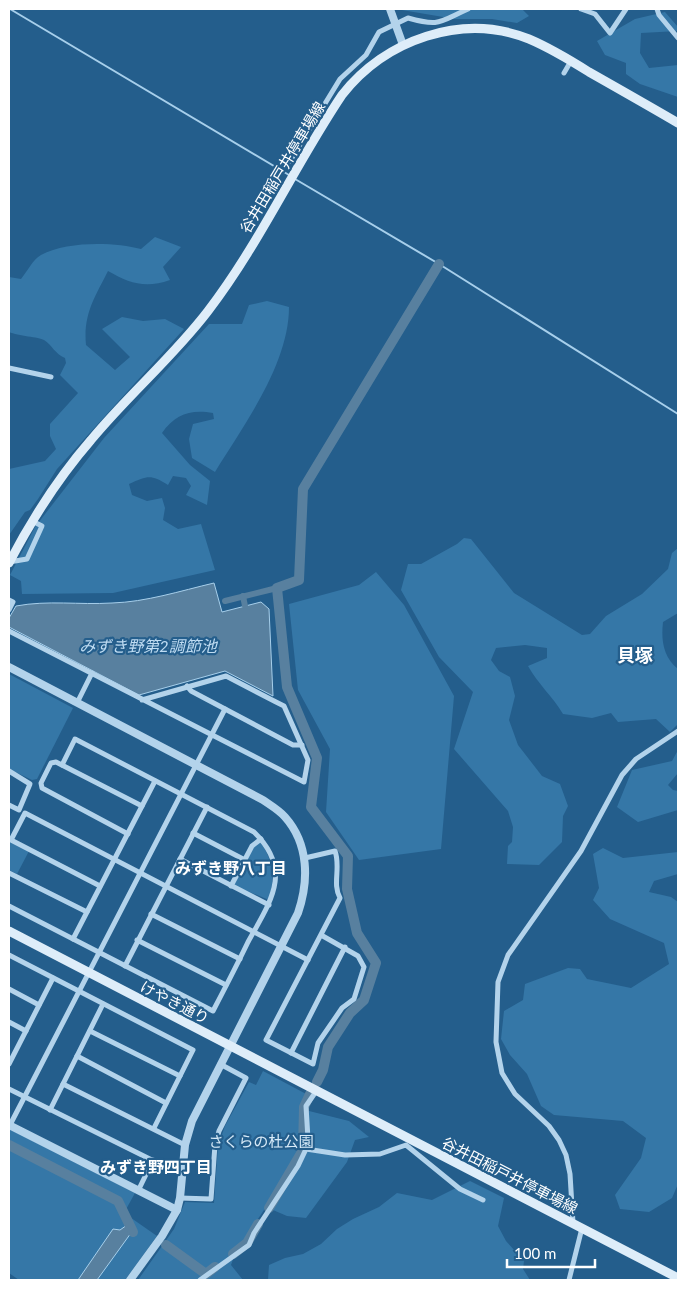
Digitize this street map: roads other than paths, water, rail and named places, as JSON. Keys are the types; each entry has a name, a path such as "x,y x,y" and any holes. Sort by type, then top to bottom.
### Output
{"main road":[{"name":"谷井田稲戸井停車場線","path":"11,559 32,520 57,482 91,439 169,357 228,284 342,94 359,75 378,59 403,45 443,32 490,30 529,39 678,123"},
{"name":"けやき通り","path":"9,931 329,1097"},
{"name":"谷井田稲戸井停車場線","path":"329,1097 408,1142 678,1278"}],"street":[{"path":"390,9 403,45"},
{"path":"290,161 340,79 366,55 379,32 408,18 424,24 439,23 468,9"},
{"path":"580,9 595,14 610,33 626,9"},
{"path":"657,9 659,15 678,38"},
{"path":"564,73 571,61"},
{"path":"9,368 50,377"},
{"path":"11,559 27,559 42,526 32,520"},
{"path":"9,600 13,602 9,610"},
{"path":"9,631 211,736 304,782 308,760 284,706 226,676 142,700"},
{"path":"9,667 263,800 285,817 296,834 305,858 306,880 301,902 192,1120 185,1145 180,1198 177,1210 162,1236 130,1280"},
{"path":"77,703 92,674"},
{"path":"188,686 191,691 293,745 302,745"},
{"path":"177,1210 9,1125 225,709"},
{"path":"572,1223 570,1174 566,1155 559,1140 549,1126 515,1094 502,1073 496,1042 498,982 508,955 581,851 622,775 636,759 678,731"},
{"path":"9,906 213,1011 270,905 276,884 276,870 272,856 254,832 75,739 62,765"},
{"path":"128,834 42,788 41,784 51,763 62,765 142,806"},
{"path":"9,772 30,784 19,810 9,805"},
{"path":"73,939 155,781"},
{"path":"125,966 207,807"},
{"path":"100,886 11,840 25,813 308,960"},
{"path":"193,833 245,860"},
{"path":"231,886 252,846 261,839"},
{"path":"305,858 335,852 339,861 336,891 340,898 266,1040 313,1064 318,1043 342,1008 354,999 364,967 358,956 345,947 321,936"},
{"path":"180,859 270,905"},
{"path":"9,873 86,912"},
{"path":"151,914 240,959"},
{"path":"137,940 226,985"},
{"path":"291,1053 345,947"},
{"path":"9,955 193,1050 154,1128"},
{"path":"9,1064 53,978"},
{"path":"9,989 39,1005"},
{"path":"50,1110 104,1004"},
{"path":"9,1022 26,1031"},
{"path":"90,1031 180,1076"},
{"path":"77,1056 166,1103"},
{"path":"180,1198 210,1199 215,1145 219,1131 246,1078 220,1064"},
{"path":"63,1084 185,1145"},
{"path":"9,1089 182,1175"},
{"path":"200,1280 249,1245 254,1233 298,1166 306,1149 308,1139 306,1106 317,1090"},
{"path":"306,1149 330,1154 380,1154 408,1142 460,1189 483,1200"},
{"path":"138,1190 153,1160"},
{"path":"568,1280 582,1228"}],"water":[{"name":"みずき野第2調節池","path":"214,583 222,612 261,602 269,609 273,696 225,671 139,695 9,627 9,618 16,606 40,603 137,601"},
{"path":"127,1225 131,1233 97,1280 78,1280 113,1229 120,1230"}],"waterway":[{"path":"10,9 289,175"},
{"path":"295,179 439,264 678,414"},
{"path":"317,1082 323,1070 328,1047 350,1013 364,1000 376,963 357,933 347,889 348,856 311,807 317,758 287,687 277,588 299,580 303,489 439,264"},
{"path":"225,601 277,588"},
{"path":"243,596 245,606"},
{"path":"269,1208 303,1150 304,1107 310,1094"},
{"path":"9,1145 118,1201 133,1232"},
{"path":"233,1254 247,1243 258,1224"},
{"path":"166,1245 206,1274 215,1267"}],"district":[{"name":"貝塚","path":"635,655"},
{"name":"みずき野八丁目","path":"231,867"},
{"name":"みずき野四丁目","path":"156,1166"}],"park label":[{"name":"さくらの杜公園","path":"261,1141"}]}
